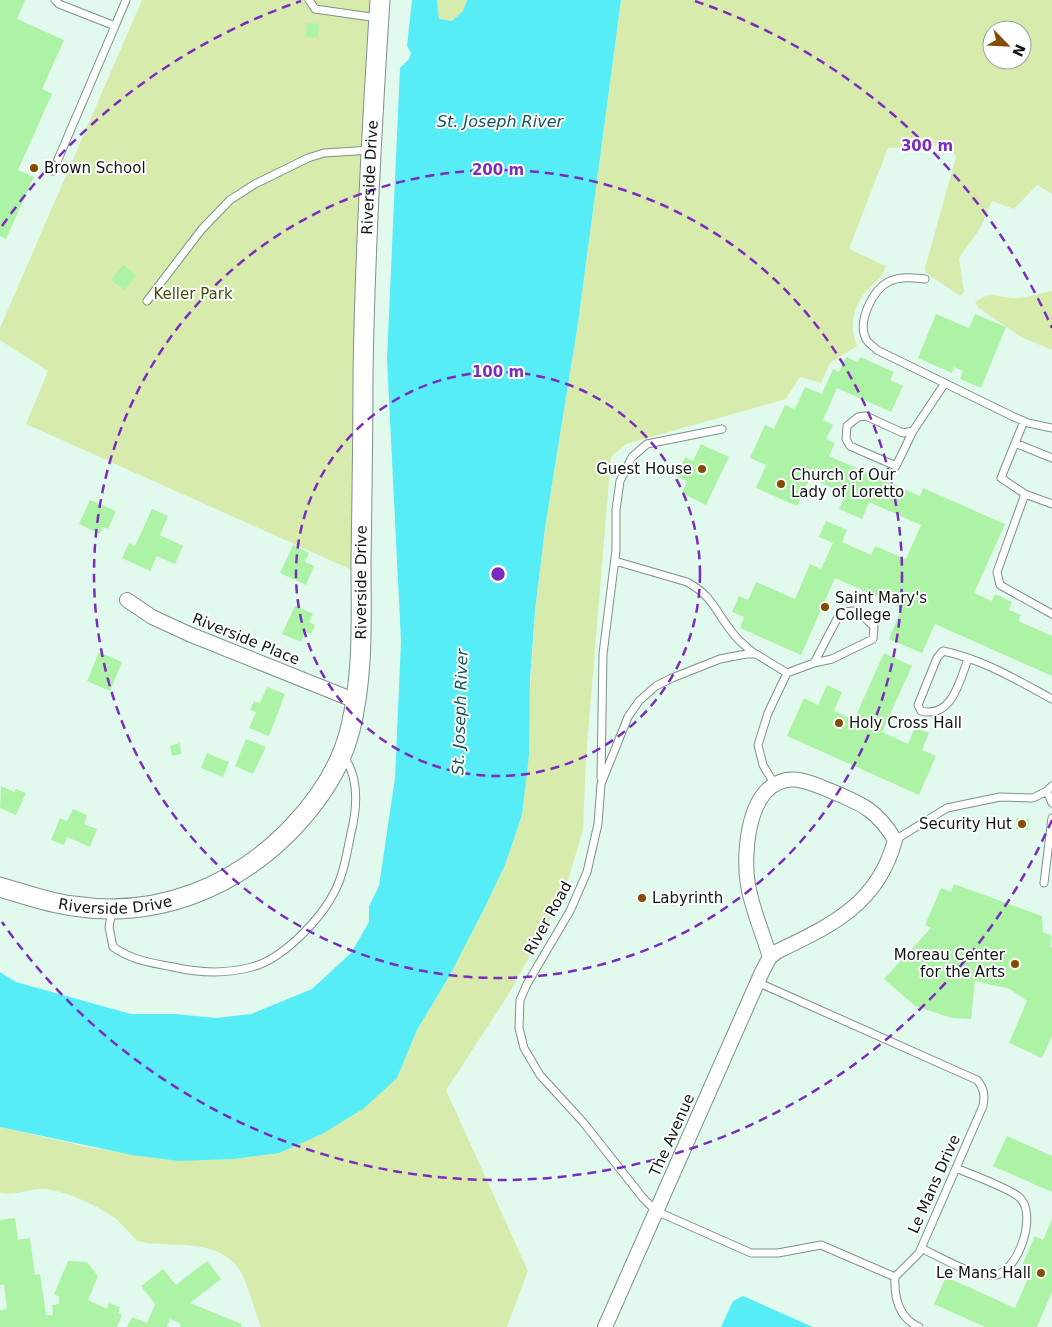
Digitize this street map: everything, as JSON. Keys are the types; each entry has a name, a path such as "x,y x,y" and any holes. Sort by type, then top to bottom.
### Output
{"street":[{"name":"Riverside Drive","path":"0,887 67,905 112,908 172,902 214,886 244,870 285,836 322,792 342,754 356,701 362,635 364,328 379,9"},
{"name":"Riverside Place","path":"127,600 159,620 356,701"},
{"path":"794,780 812,783 849,798 869,809 884,821 895,840 881,874 867,894 852,910 834,923 778,951 770,957 750,894 746,851 750,827 758,805 767,791 780,782 794,780"},
{"name":"The Avenue","path":"605,1327 757,982 770,957"}],"lane":[{"path":"55,0 59,4 115,26"},
{"path":"54,171 126,0"},
{"path":"309,0 315,9 379,9"},
{"path":"147,300 202,229 230,200 255,184 308,158 324,153 372,150"},
{"path":"925,279 903,277 888,282 872,301 865,316 864,332 866,340 877,350 1024,421 1052,428"},
{"path":"913,431 903,432 866,416 851,420 845,432 850,446 896,466 913,431 945,383"},
{"path":"1024,421 1001,478 1025,494 1052,504"},
{"path":"601,784 603,654 615,561 617,494 620,481 632,457 647,444 722,429"},
{"path":"1015,443 1052,458"},
{"path":"1025,494 997,572 1000,585 1052,614"},
{"path":"615,561 687,582 698,588 710,597 732,632 756,654 787,673"},
{"path":"775,785 763,765 758,745 768,712 787,673 814,663 832,660 869,643 875,633 874,627 859,612 844,612 838,617 814,663"},
{"path":"968,659 950,702 944,708 936,711 921,711 918,705 937,658 943,651 968,659 1001,672 1052,699"},
{"name":"River Road","path":"656,1211 583,1122 540,1075 524,1048 519,1028 520,1000 527,984 570,911 587,872 598,824 601,784 628,717 639,701 656,686 693,668 720,659 756,654"},
{"path":"112,908 109,927 113,946 130,958 189,971 223,972 254,967 282,951 308,930 335,892 345,861 356,814 355,784 348,761 342,754"},
{"path":"895,840 947,808 1000,797 1033,798 1050,789 1052,803"},
{"path":"1044,883 1052,818"},
{"name":"Le Mans Drive","path":"757,982 977,1080 982,1086 985,1097 984,1106 919,1253 895,1277"},
{"path":"921,1248 979,1274 997,1275 1012,1264 1025,1236 1028,1227 1027,1206 1018,1196 956,1168"},
{"path":"656,1211 751,1252 778,1253 821,1245 895,1277 894,1294 901,1312 913,1324 919,1327"}],"green space":[{"name":"Keller Park","path":"142,0 374,0 352,570 26,424 48,371 0,340 0,328"},
{"path":"437,0 467,0 463,11 452,21 439,20"},
{"path":"621,0 1052,0 1052,194 1037,185 1014,209 992,201 981,227 959,258 964,292 960,296 926,273 925,268 956,157 949,145 888,148 849,249 886,266 880,278 867,290 857,307 853,319 853,332 857,346 830,363 821,383 800,377 786,399 626,444 611,457 586,758 583,830 564,894 507,997 446,1090 528,1271 507,1327 261,1327 242,1274 229,1259 218,1252 192,1246 137,1241 109,1214 91,1204 60,1192 42,1189 11,1194 0,1193 0,1127 92,1148 179,1161 397,1078 417,1030 450,975 505,865 522,815 535,611 545,528 578,323"},
{"path":"1052,291 1052,350 1021,337 979,308 975,303 990,295 1021,298"}],"water":[{"name":"St. Joseph River","path":"412,0 437,0 439,19 452,21 463,11 467,0 621,0 578,323 545,528 535,611 530,680 529,755 522,815 505,865 450,975 417,1030 397,1078 363,1109 322,1134 279,1153 232,1159 179,1161 132,1155 0,1127 0,972 16,982 131,1014 176,1014 216,1018 251,1014 312,989 351,953 369,922 369,906 379,886 395,778 401,641 387,359 400,68 409,59 411,53 407,46"},
{"path":"743,1296 813,1327 721,1327 733,1301"}],"building":[{"path":"0,0 25,0 17,19 64,40 42,89 52,94 18,170 34,177 6,239 0,236"},
{"path":"307,23 319,24 318,38 306,37"},
{"path":"123,265 136,275 125,290 111,280"},
{"path":"936,314 969,328 975,314 1006,327 981,388 960,379 963,371 954,367 952,373 918,358"},
{"path":"846,357 858,362 860,357 894,372 890,380 903,386 891,412 837,388 823,420 833,425 826,439 835,443 829,456 920,496 923,488 1005,524 974,593 992,601 995,594 1012,602 1009,610 1021,615 1018,621 1052,636 1052,676 935,624 922,653 889,639 902,608 835,578 801,655 740,628 744,617 732,612 739,596 748,600 756,582 795,599 810,564 821,569 833,543 819,537 826,521 847,530 842,542 871,555 875,546 906,559 921,525 869,502 862,519 839,509 846,494 810,478 797,506 756,488 766,465 750,458 765,425 774,429 785,405 795,409 805,387 822,394 833,369 839,372"},
{"name":"Guest House","path":"701,444 729,457 706,505 682,493 687,481 676,476 685,457 693,461"},
{"path":"90,500 116,511 108,529 103,527 100,534 79,524"},
{"path":"152,509 168,516 160,535 183,546 175,564 157,556 150,571 122,558 129,543 135,546"},
{"path":"293,545 309,553 305,562 314,566 306,585 280,573"},
{"path":"295,606 313,614 309,622 315,625 311,634 305,632 301,642 282,634"},
{"path":"99,652 122,662 110,691 87,681"},
{"name":"Holy Cross Hall","path":"884,653 912,666 882,732 908,744 915,727 929,733 922,750 936,756 919,795 787,736 804,698 818,705 827,685 842,692 834,711 854,720"},
{"path":"267,687 285,694 269,736 249,728 256,712 250,710 254,701 260,703"},
{"path":"246,739 266,747 253,774 235,766"},
{"path":"180,743 181,754 172,756 170,746"},
{"path":"207,753 229,762 223,777 201,768"},
{"path":"1,786 14,792 16,789 26,793 16,815 0,808"},
{"path":"73,809 87,815 84,824 97,829 90,847 67,837 64,845 51,840 60,818 67,821"},
{"name":"Security Hut","path":"1016,818 1029,819 1028,830 1016,829"},
{"path":"954,884 1042,916 1043,932 1052,936 1050,947 1052,947 1052,1036 1042,1058 1009,1043 1027,1001 1010,989 975,981 971,1019 952,1018 915,1006 884,979 931,928 925,925 941,888 951,892"},
{"path":"1007,1136 1052,1156 1052,1192 993,1166"},
{"path":"15,1218 18,1240 30,1238 35,1275 40,1274 46,1315 53,1315 52,1305 59,1304 59,1297 54,1294 68,1261 87,1262 98,1276 88,1300 107,1309 109,1303 120,1307 118,1313 122,1315 117,1327 0,1327 0,1310 7,1309 4,1284 0,1285 0,1220"},
{"name":"Le Mans Hall","path":"1052,1219 1052,1292 1037,1327 985,1327 934,1304 946,1277 1015,1308 1032,1269 1022,1265 1035,1236 1043,1240"},
{"path":"207,1261 221,1279 190,1303 242,1324 241,1327 180,1327 181,1324 170,1319 167,1327 127,1327 132,1317 147,1323 155,1304 141,1286 163,1269 176,1285"}],"place":[{"name":"Brown School","path":"34,168"},
{"name":"Guest House","path":"702,469"},
{"name":"Church of Our Lady of Loretto","path":"781,484"},
{"name":"Saint Mary's College","path":"825,607"},
{"name":"Holy Cross Hall","path":"839,723"},
{"name":"Security Hut","path":"1022,824"},
{"name":"Labyrinth","path":"642,898"},
{"name":"Moreau Center for the Arts","path":"1015,964"},
{"name":"Le Mans Hall","path":"1041,1273"}]}
